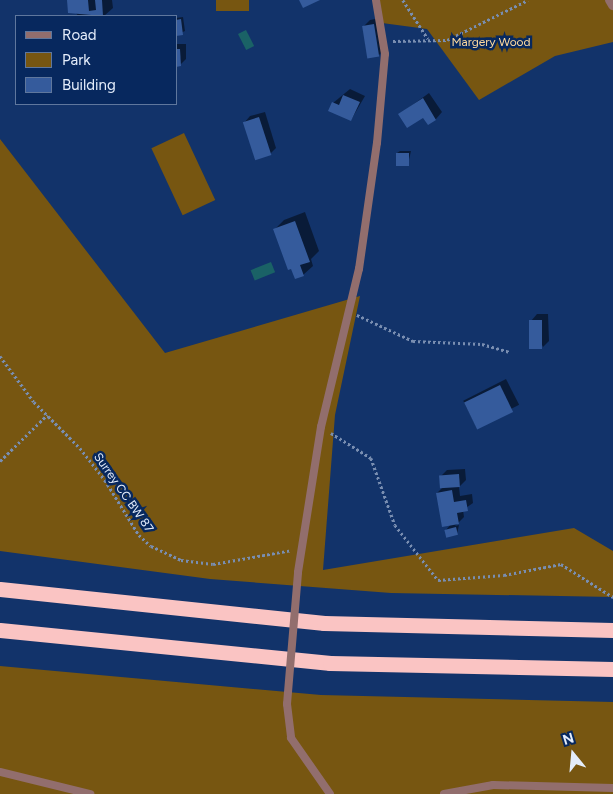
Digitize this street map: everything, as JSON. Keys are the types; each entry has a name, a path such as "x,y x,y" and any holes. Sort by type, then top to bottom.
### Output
{"highway":[{"path":"0,589 324,623 613,630"},
{"path":"0,630 330,663 613,669"}],"street":[{"path":"610,0 613,5"}],"lane":[{"path":"330,794 291,738 287,704 301,548 321,427 359,268 381,114 384,39 376,0"},
{"path":"0,772 90,794"},
{"path":"444,794 493,785 613,788"}],"path":[{"path":"403,0 428,39"},
{"path":"384,39 404,43 428,39 448,40 528,0"},
{"path":"348,312 413,341 482,344 510,352"},
{"name":"Surrey CC BW 87","path":"0,356 47,415 80,448 105,480 139,535 151,546 181,560 213,564 301,548"},
{"path":"0,461 47,415"},
{"path":"321,427 370,458 395,525 438,580 504,575 561,564 613,597"}],"green space":[{"path":"216,0 249,0 249,11 216,11"},
{"name":"Margery Wood","path":"377,0 613,0 613,42 555,56 479,100 427,29 382,23"},
{"path":"184,133 215,200 183,215 151,148"},
{"path":"0,139 165,353 360,296 335,415 323,570 574,528 613,551 613,597 391,593 210,579 0,551"},
{"path":"0,666 321,695 613,702 613,794 0,794"}],"shaded area":[{"path":"246,30 254,46 246,50 238,34"},
{"path":"271,262 275,272 255,280 251,270"}],"building":[{"path":"67,0 88,0 89,11 96,10 95,0 102,0 103,15 68,13"},
{"path":"299,0 320,0 303,8"},
{"path":"181,19 183,35 178,36 178,20"},
{"path":"374,24 379,57 367,58 362,26"},
{"path":"178,49 180,49 181,66 178,67"},
{"path":"343,95 360,102 351,121 328,111 332,102 339,105"},
{"path":"423,98 436,120 428,125 423,118 407,128 398,114"},
{"path":"259,117 271,155 255,160 243,122"},
{"path":"396,153 409,153 409,166 396,166"},
{"path":"295,221 310,262 300,265 304,276 295,279 291,269 288,270 273,229"},
{"path":"529,320 542,320 542,349 529,349"},
{"path":"500,385 513,412 477,429 464,403"},
{"path":"459,474 460,487 440,488 439,475"},
{"path":"452,490 454,502 466,500 468,511 457,513 459,524 442,527 436,493"},
{"path":"456,527 458,535 446,538 444,530"}]}
